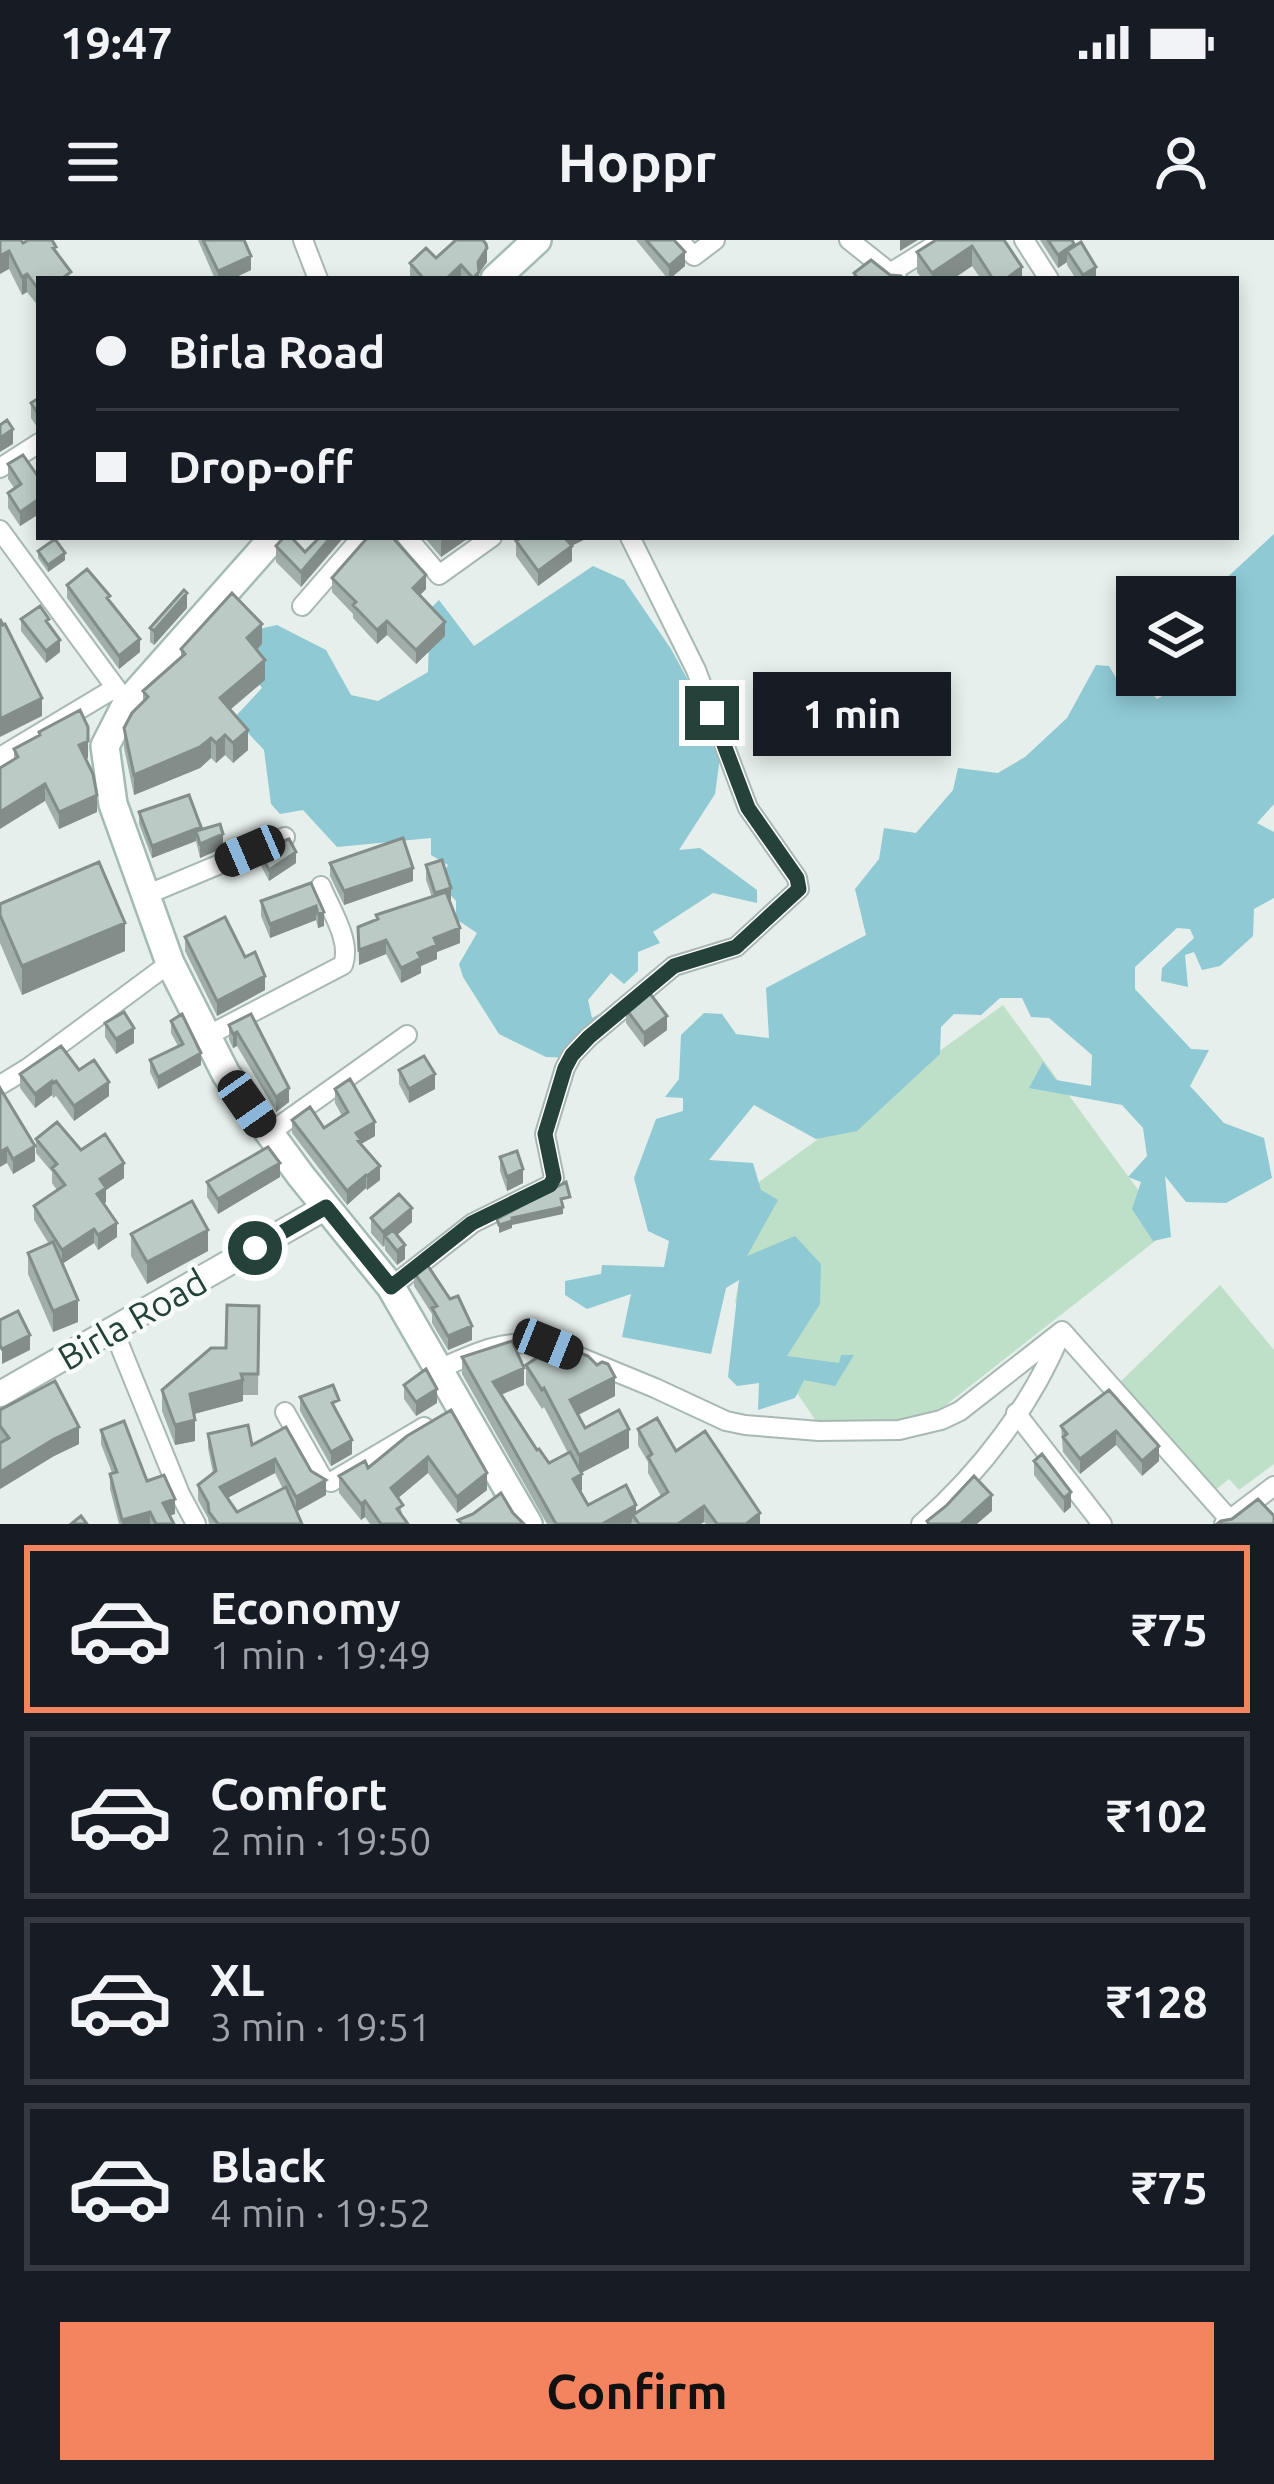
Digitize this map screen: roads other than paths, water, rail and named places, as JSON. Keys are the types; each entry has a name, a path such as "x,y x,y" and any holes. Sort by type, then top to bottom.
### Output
{"main road":[{"path":"498,276 537,240"},
{"path":"271,540 121,695 105,746 113,804 170,963 226,1074 391,1287 459,1406 502,1496 529,1524"}],"street":[{"path":"303,240 317,276"},
{"path":"678,240 694,256 715,240"},
{"path":"849,240 894,276 944,240"},
{"path":"1024,240 1047,276"},
{"path":"0,468 36,445"},
{"path":"0,530 121,695 0,757"},
{"path":"302,606 359,540"},
{"path":"417,541 441,575 488,540"},
{"path":"391,1287 472,1223 550,1185 554,1178 545,1134 565,1068 589,1037 674,966 741,944 799,889 797,878 748,808 696,670 631,540"},
{"path":"0,568 18,556"},
{"path":"146,895 285,837"},
{"path":"207,1036 344,965 345,944 321,886"},
{"path":"0,1084 170,963"},
{"path":"268,1134 406,1035"},
{"name":"Birla Road","path":"0,1394 326,1207"},
{"path":"437,1370 493,1346 548,1344 726,1421 819,1431 899,1430 960,1411 1063,1327"},
{"path":"921,1524 995,1445 1046,1368 1063,1327"},
{"path":"1063,1327 1227,1522 1274,1486"},
{"path":"113,1329 196,1524"},
{"path":"285,1412 323,1478 331,1482 459,1406"},
{"path":"1016,1413 1102,1524"}],"water":[{"path":"1274,534 1274,804 1257,823 1274,832 1274,898 1254,909 1253,936 1220,966 1202,970 1194,952 1185,955 1188,987 1161,981 1162,968 1194,938 1190,929 1177,928 1135,967 1135,989 1191,1049 1209,1050 1190,1086 1224,1123 1264,1138 1272,1178 1226,1203 1186,1202 1165,1176 1171,1237 1153,1241 1132,1209 1141,1182 1128,1177 1147,1156 1143,1128 1122,1105 1029,1088 1043,1062 1056,1080 1091,1086 1092,1055 1049,1018 1031,1017 1022,998 1000,998 981,1015 954,1014 941,1027 940,1054 857,1131 816,1139 754,1105 709,1160 753,1163 761,1190 778,1200 747,1256 795,1236 821,1264 820,1304 787,1356 839,1363 841,1355 854,1355 835,1386 804,1380 795,1398 758,1410 759,1383 737,1386 728,1377 739,1280 726,1288 711,1354 622,1337 631,1294 587,1309 565,1295 565,1281 601,1274 602,1265 664,1267 669,1241 648,1231 634,1178 656,1119 683,1111 683,1098 665,1097 679,1079 681,1035 704,1013 722,1014 736,1034 769,1038 766,988 866,935 855,889 879,859 884,828 916,833 953,790 958,768 998,773 1025,757 1067,718 1096,665 1109,666 1116,678 1116,696 1236,696 1236,576 1229,576"},
{"path":"593,566 624,580 696,695 699,727 721,750 715,794 679,850 700,848 757,890 757,903 713,893 653,932 660,943 638,952 638,971 624,984 611,973 588,1000 592,1018 614,1006 587,1036 581,1058 546,1057 499,1034 463,977 459,964 477,933 456,919 456,901 439,882 448,865 431,855 431,838 337,847 303,810 280,814 271,804 264,750 234,718 262,688 249,669 259,629 277,625 326,650 351,695 378,701 428,672 430,609 439,600 474,646"}]}
